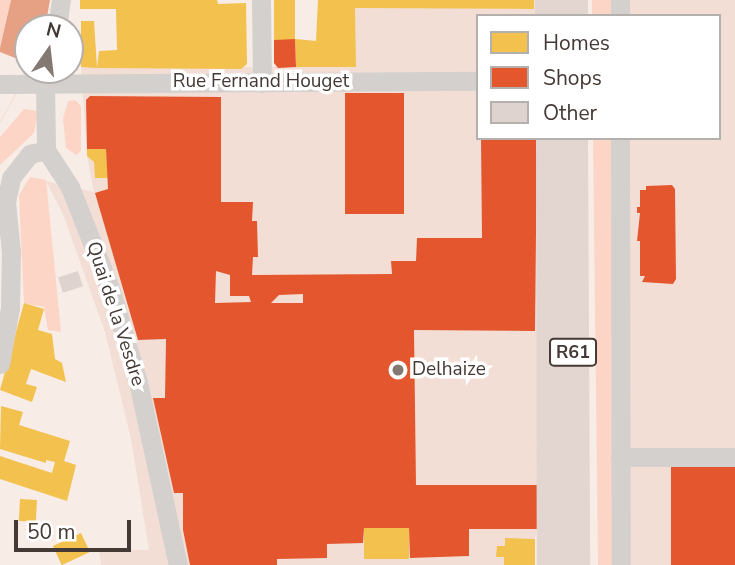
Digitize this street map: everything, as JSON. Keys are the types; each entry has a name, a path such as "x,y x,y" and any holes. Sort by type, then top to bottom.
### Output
{"highway":[{"name":"R61","path":"551,140 552,565"},
{"name":"R61","path":"573,140 575,565"}],"street":[{"path":"261,0 261,83"},
{"name":"Rue Fernand Houget","path":"84,77 261,83 476,81"},
{"path":"0,364 9,309 11,252 6,202 11,177 30,154 46,150 47,84"},
{"path":"621,140 621,565"},
{"name":"Quai de la Vesdre","path":"46,150 70,187 111,291 138,382 178,565"},
{"path":"621,457 735,457"}],"shaded area":[{"path":"0,0 11,0 0,48"},
{"path":"11,0 50,0 48,14 14,14 14,84 22,84 0,122 0,48"},
{"path":"318,0 535,0 535,14 476,14 476,140 537,140 535,539 505,538 505,546 497,547 497,556 504,557 504,565 101,565 99,550 149,550 131,439 105,332 63,214 46,181 94,192 87,156 82,84 84,67 321,67"},
{"path":"592,0 613,0 613,14 592,14"},
{"path":"613,0 735,0 735,565 615,565 613,140 721,140 721,14 613,14"},
{"path":"75,100 81,106 81,151 76,155 66,148 63,119 68,101"},
{"path":"24,109 38,111 34,133 0,165 0,137"},
{"path":"593,140 613,140 615,565 598,565"},
{"path":"30,177 46,180 61,332 48,330 44,307 24,303 19,195"}],"pier":[{"path":"0,52 14,58 14,84 22,84 0,122"}],"building: Homes":[{"path":"80,0 217,0 218,4 246,3 247,64 241,69 97,68 99,51 117,50 116,9 80,9"},
{"path":"274,0 295,0 295,40 274,40"},
{"path":"318,0 534,0 534,9 355,8 356,67 296,67 295,39 316,41"},
{"path":"84,21 94,21 97,68 84,67"},
{"path":"87,149 106,149 108,178 95,178 94,162 87,156"},
{"path":"24,303 44,309 38,330 52,334 55,359 62,363 66,382 31,369 26,384 37,387 32,402 0,390"},
{"path":"1,406 23,412 19,425 70,441 64,461 76,465 67,501 0,479 0,456 52,473 55,462 46,460 46,463 0,449"},
{"path":"20,499 37,500 36,522 19,521"},
{"path":"364,528 409,528 409,559 364,559"},
{"path":"81,533 90,552 62,565 53,546"},
{"path":"505,538 535,539 535,565 504,565 504,557 496,557 497,546 505,546"}],"building: Shops":[{"path":"295,39 296,67 278,68 274,63 274,40"},
{"path":"345,93 404,93 404,214 345,214"},
{"path":"90,96 221,97 221,202 253,202 252,221 257,221 258,257 253,257 252,275 392,274 391,261 416,261 417,238 482,238 481,140 537,140 535,331 414,330 416,485 537,485 537,529 469,529 469,556 410,558 409,528 364,528 363,543 327,544 327,558 277,559 277,565 190,565 183,530 183,493 174,493 153,398 165,398 166,339 138,340 95,193 108,189 106,149 87,149 86,100","holes":["216,271 230,275 230,296 249,296 251,302 215,303","303,294 303,303 271,303 279,295"]},
{"path":"672,185 675,189 676,279 673,284 642,282 645,276 640,276 640,241 637,241 640,190 646,190 646,186"},
{"path":"671,467 735,467 735,565 671,565"}],"building: Other":[{"path":"78,271 83,286 63,293 58,277"}],"place":[{"name":"Delhaize","path":"398,370"}]}
